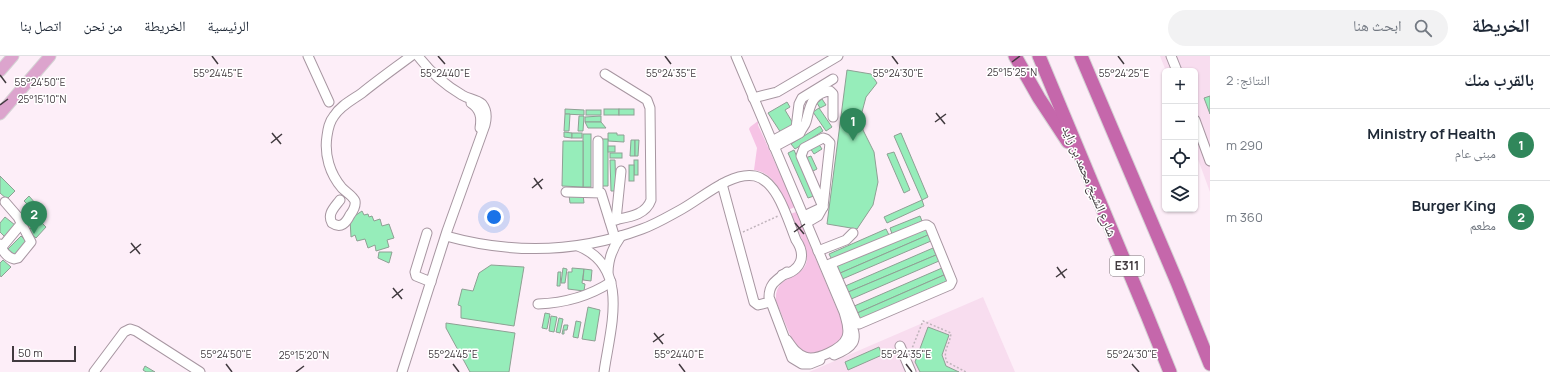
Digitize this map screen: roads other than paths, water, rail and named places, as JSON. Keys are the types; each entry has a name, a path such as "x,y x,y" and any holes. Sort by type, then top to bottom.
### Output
{"highway":[{"path":"1015,56 1039,98 1082,161"},
{"name":"شارع الشيخ محمد بن زايد","path":"1039,56 1170,372"},
{"path":"1081,56 1100,98 1210,364"},
{"path":"1090,56 1100,98"}],"main road":[{"path":"0,71 13,56"},
{"path":"0,114 50,56"}],"street":[{"path":"308,56 329,102"},
{"path":"340,200 330,213 332,223 339,226 348,220 355,203 352,197 337,181 329,165 326,147 327,133 330,122 344,106 411,56"},
{"path":"402,372 447,233 486,120 486,112 478,101 468,98 444,83 433,74 418,56"},
{"path":"447,233 472,239 480,243 497,246 531,249 558,249 578,246 618,237 663,220 722,184 740,176 757,176 765,180 771,186 802,252 801,259 795,270 777,278 769,291 770,302 790,353 795,361 810,364 827,355 846,350 853,342 855,332 854,328 828,265 818,251 736,56"},
{"path":"753,98 777,92 838,56"},
{"path":"1171,56 1176,68"},
{"path":"606,74 647,100 650,108 651,200 648,208 641,213 613,221"},
{"path":"798,129 799,104 802,98 833,79"},
{"path":"773,144 805,124 812,102 819,95 828,91 833,94 833,117"},
{"path":"1198,128 1210,161"},
{"path":"805,220 823,207 830,143 826,138 806,146 802,150 802,159 823,207"},
{"path":"598,141 598,192"},
{"path":"613,221 621,171"},
{"path":"811,179 827,173"},
{"path":"722,184 754,302 758,305 770,302"},
{"path":"566,192 598,192 602,194 618,237 610,257 610,278 613,300 604,372"},
{"path":"5,202 16,213 30,239 30,244 18,258 14,260 6,255 1,246 21,224"},
{"path":"828,265 927,225 930,227 952,281 951,284 861,323 856,322 845,308"},
{"path":"427,233 415,272 416,276 431,282"},
{"path":"818,251 846,240 853,233"},
{"path":"578,246 594,255 603,264 610,278"},
{"path":"538,304 576,299 592,293 610,278"},
{"path":"94,372 122,334 130,329 146,337 200,372"},
{"path":"900,346 911,372"}],"place":[{"name":"Ministry of Health","path":"853,141"},
{"name":"Burger King","path":"34,234"}]}
